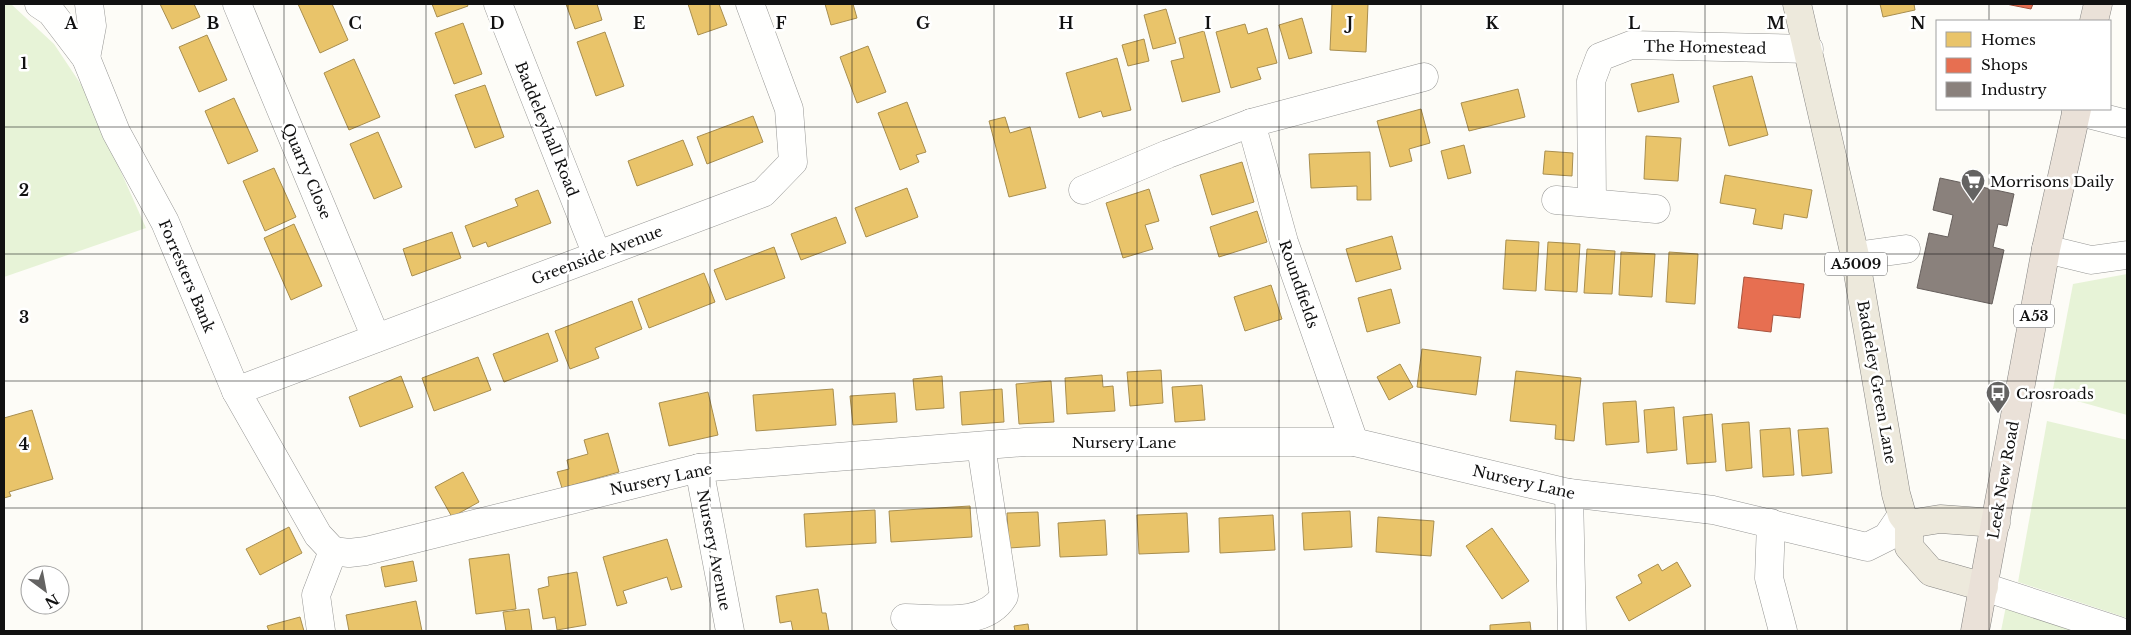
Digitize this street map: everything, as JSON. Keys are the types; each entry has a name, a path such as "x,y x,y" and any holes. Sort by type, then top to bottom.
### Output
{"highway":[{"path":"2094,20 2098,4"},
{"name":"Leek New Road","path":"1984,587 2046,249 2077,110"},
{"name":"A53","path":"1975,631 1984,587"}],"main road":[{"name":"Baddeley Green Lane","path":"1797,4 1809,49 1855,256 1896,494 1906,520 1909,548 1931,572 1984,587"},
{"path":"1906,520 1940,519 1996,523"}],"street":[{"name":"Forresters Bank","path":"39,4 51,12 86,58 116,132 165,222 236,391 318,535 333,551"},
{"path":"86,58 92,26 89,4"},
{"name":"Quarry Close","path":"237,4 376,338"},
{"name":"Baddeleyhall Road","path":"498,4 597,255"},
{"name":"Greenside Avenue","path":"236,391 763,193 793,162 789,109 750,4"},
{"name":"The Homestead","path":"1592,202 1591,81 1600,57 1631,45 1809,49"},
{"path":"1083,190 1168,154 1251,123 1424,77"},
{"path":"2077,110 2127,124"},
{"name":"Roundfields","path":"1251,123 1284,242 1354,442"},
{"path":"1556,200 1656,209"},
{"path":"1855,256 1906,249"},
{"path":"2046,249 2091,260 2127,255"},
{"name":"Nursery Lane","path":"333,551 349,553 366,551 699,468 1025,442 1354,442 1568,493 1713,510 1867,546 1887,537 1906,520"},
{"path":"905,618 975,618 1000,604 1004,596 981,446"},
{"name":"Nursery Avenue","path":"699,468 730,631"},
{"path":"1568,493 1572,631"},
{"path":"1771,524 1769,578 1783,631"},
{"path":"321,631 316,594 333,551"},
{"path":"1984,587 2118,631"}],"green space":[{"path":"4,4 11,4 54,44 84,89 146,228 4,277"},
{"path":"2127,274 2127,415 2052,394 2073,284"},
{"path":"2047,421 2127,440 2127,618 2018,582"},
{"path":"2006,606 2085,631 2001,631"}],"building: Homes":[{"path":"160,4 194,4 200,17 172,29"},
{"path":"298,4 332,4 348,40 320,53"},
{"path":"432,4 467,4 468,6 437,17"},
{"path":"566,4 597,4 602,20 575,29"},
{"path":"688,4 719,4 727,25 698,35"},
{"path":"825,4 853,4 857,18 831,25"},
{"path":"1332,4 1368,4 1366,52 1330,50"},
{"path":"1880,4 1914,4 1915,10 1883,17"},
{"path":"1166,9 1176,43 1153,49 1144,15"},
{"path":"1302,18 1312,53 1289,59 1279,25"},
{"path":"463,23 482,74 454,84 435,33"},
{"path":"1245,24 1248,34 1267,28 1277,63 1257,68 1261,79 1231,88 1216,32"},
{"path":"1204,31 1220,92 1182,102 1171,61 1184,58 1179,38"},
{"path":"605,32 624,86 596,96 577,42"},
{"path":"207,35 227,80 199,92 179,47"},
{"path":"1144,39 1149,61 1128,66 1122,45"},
{"path":"868,46 886,92 857,103 840,57"},
{"path":"1117,58 1131,110 1103,117 1101,111 1079,118 1066,73"},
{"path":"354,59 380,117 349,130 324,73"},
{"path":"1673,74 1679,102 1638,112 1631,84"},
{"path":"1752,76 1768,135 1729,146 1713,86"},
{"path":"485,85 504,137 475,148 455,95"},
{"path":"1518,89 1525,117 1469,131 1461,103"},
{"path":"234,98 258,151 228,164 205,111"},
{"path":"907,102 926,152 916,155 919,162 900,170 878,113"},
{"path":"1421,109 1430,143 1409,149 1412,161 1390,167 1377,121"},
{"path":"753,116 763,142 707,164 697,137"},
{"path":"1005,117 1010,133 1030,127 1046,188 1009,197 989,121"},
{"path":"378,132 402,187 374,199 350,144"},
{"path":"1646,136 1681,138 1678,181 1644,179"},
{"path":"683,140 693,165 637,186 628,161"},
{"path":"1464,145 1471,173 1448,179 1441,151"},
{"path":"1545,151 1573,153 1572,176 1543,174"},
{"path":"1370,152 1371,200 1357,200 1357,186 1311,188 1309,154"},
{"path":"1242,162 1254,202 1212,215 1200,175"},
{"path":"274,168 296,217 265,231 243,181"},
{"path":"1725,175 1812,190 1807,218 1784,214 1782,229 1753,224 1756,209 1720,203"},
{"path":"907,188 918,217 866,237 855,208"},
{"path":"1149,189 1159,221 1145,225 1153,249 1123,258 1106,203"},
{"path":"538,190 551,223 488,247 486,242 473,247 465,226 518,206 515,199"},
{"path":"1257,211 1267,242 1219,257 1210,227"},
{"path":"836,217 846,243 801,260 791,234"},
{"path":"294,224 322,286 291,300 264,238"},
{"path":"452,232 461,258 412,276 403,249"},
{"path":"1392,236 1401,269 1356,282 1346,249"},
{"path":"1506,240 1539,242 1536,291 1503,289"},
{"path":"1548,242 1580,244 1577,292 1545,290"},
{"path":"774,247 785,278 726,300 714,270"},
{"path":"1587,249 1615,251 1612,294 1584,293"},
{"path":"1621,252 1655,254 1652,297 1619,295"},
{"path":"1669,252 1698,254 1695,304 1666,302"},
{"path":"704,273 715,302 649,328 638,299"},
{"path":"1271,285 1282,319 1245,331 1234,297"},
{"path":"1391,289 1400,323 1367,332 1358,298"},
{"path":"632,301 642,329 595,348 599,358 570,369 555,331"},
{"path":"548,333 558,361 504,382 493,354"},
{"path":"1422,349 1481,357 1476,395 1417,387"},
{"path":"478,357 491,390 434,411 422,378"},
{"path":"1400,364 1413,387 1389,400 1377,377"},
{"path":"1161,370 1163,403 1130,406 1127,372"},
{"path":"1516,371 1581,378 1574,441 1555,439 1556,425 1510,421"},
{"path":"1102,375 1103,387 1113,386 1115,411 1067,414 1065,378"},
{"path":"401,376 413,407 360,427 349,397"},
{"path":"942,376 944,408 916,410 913,379"},
{"path":"1051,381 1054,422 1019,424 1016,384"},
{"path":"1202,385 1205,420 1175,422 1172,387"},
{"path":"833,389 836,425 756,431 753,395"},
{"path":"1002,389 1004,422 962,425 960,392"},
{"path":"708,392 718,435 669,446 659,403"},
{"path":"895,393 897,422 853,425 850,396"},
{"path":"1636,401 1639,442 1606,445 1603,403"},
{"path":"1674,407 1677,450 1647,453 1644,410"},
{"path":"32,410 53,479 9,492 11,496 4,498 4,418"},
{"path":"1712,414 1716,462 1687,464 1683,417"},
{"path":"1749,422 1752,468 1726,471 1722,424"},
{"path":"1790,428 1794,475 1763,477 1760,430"},
{"path":"1828,428 1832,473 1802,476 1798,430"},
{"path":"608,433 619,472 562,488 557,472 569,469 567,460 588,454 584,440"},
{"path":"463,472 479,502 452,517 435,487"},
{"path":"970,506 972,537 891,542 889,511"},
{"path":"875,510 876,543 806,547 804,514"},
{"path":"1350,511 1352,547 1304,550 1302,513"},
{"path":"1038,512 1040,546 1009,548 1007,513"},
{"path":"1187,513 1189,552 1139,554 1137,515"},
{"path":"1273,515 1275,550 1220,553 1219,518"},
{"path":"1378,517 1434,521 1431,556 1376,552"},
{"path":"1105,520 1107,555 1060,557 1058,523"},
{"path":"289,527 302,553 260,575 246,549"},
{"path":"1492,528 1529,581 1502,599 1466,546"},
{"path":"667,539 682,587 671,590 667,577 623,591 627,603 617,606 603,557"},
{"path":"509,554 516,609 476,614 469,559"},
{"path":"413,561 417,581 385,587 381,567"},
{"path":"1677,562 1691,586 1629,621 1616,597 1642,583 1638,575 1658,564 1662,571"},
{"path":"577,572 586,625 557,630 555,617 543,619 538,589 549,586 548,577"},
{"path":"818,589 822,613 826,613 829,631 793,631 791,621 780,623 776,596"},
{"path":"416,601 422,631 349,631 346,615"},
{"path":"529,609 532,631 506,631 503,612"},
{"path":"300,617 304,631 269,631 267,626"},
{"path":"1530,622 1531,631 1490,631 1490,625"},
{"path":"1028,624 1029,631 1015,631 1014,626"}],"building: Shops":[{"path":"2006,4 2033,4 2031,9"},
{"path":"1744,277 1804,284 1800,318 1773,315 1771,332 1738,328"}],"building: Industry":[{"path":"1940,178 2014,194 2007,226 1998,224 1993,247 2004,250 1992,304 1917,288 1929,233 1948,237 1953,215 1933,210"}],"place":[{"name":"Morrisons Daily","path":"1973,202"},
{"name":"Crosroads","path":"1998,414"}]}
